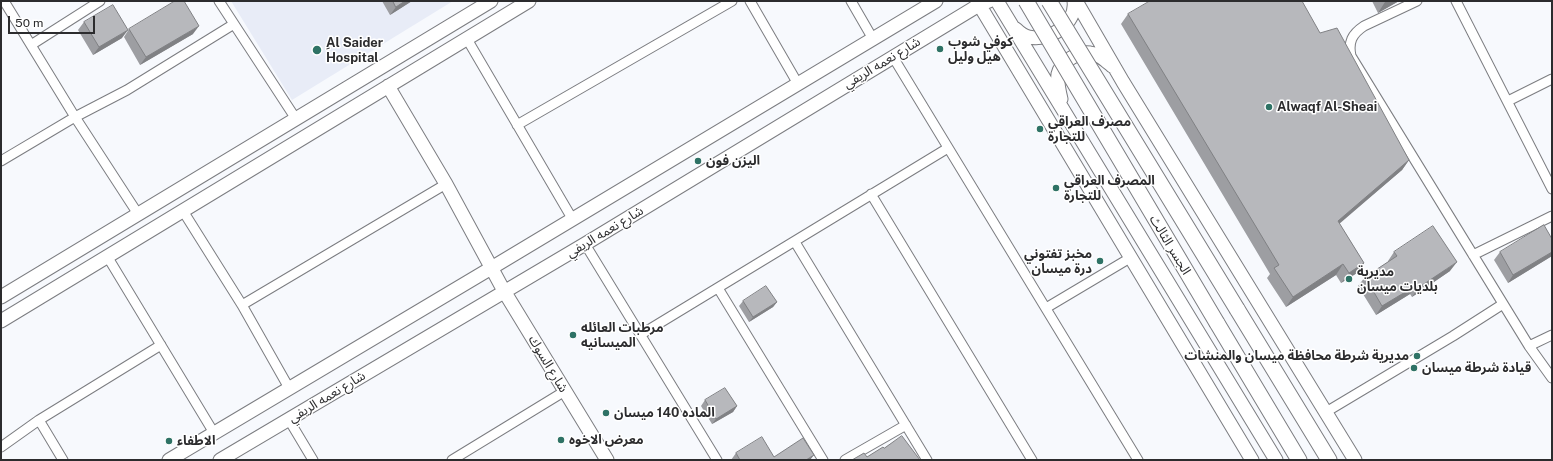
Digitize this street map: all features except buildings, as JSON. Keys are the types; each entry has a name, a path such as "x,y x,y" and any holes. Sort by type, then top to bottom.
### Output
{"main road":[{"name":"الجسر الثالث","path":"1026,1 1299,460"},
{"name":"الجسر الثالث","path":"1049,1 1329,460"}],"street":[{"path":"4,1 75,117 138,214"},
{"path":"31,45 100,1"},
{"path":"220,1 296,119"},
{"path":"1,321 529,1"},
{"path":"517,125 732,1"},
{"path":"750,1 798,84"},
{"path":"851,1 874,39"},
{"name":"شارع نعمه الريفي","path":"169,460 573,220 936,1"},
{"path":"988,2 1014,28 1028,37 1039,38 1057,32 1066,24 1071,18 1075,1"},
{"path":"1075,1 1355,460"},
{"path":"1417,1 1364,26 1357,31 1349,47 1351,56 1529,346 1552,378"},
{"path":"1456,1 1552,189"},
{"path":"988,2 1130,258 1252,460"},
{"name":"شارع نعمه الريفي","path":"220,460 585,244 893,57 988,2"},
{"path":"1,297 487,3 495,22"},
{"path":"1,161 75,117 127,90 234,24"},
{"path":"1014,28 1276,460"},
{"path":"467,38 573,220"},
{"path":"1068,118 1061,102 1058,72 1072,57 1077,54 1089,53 1102,57 1112,66 1124,82"},
{"path":"893,57 1138,460"},
{"path":"1508,101 1552,79"},
{"name":"شارع السوك","path":"388,86 446,184 504,292 606,460"},
{"path":"640,335 948,148"},
{"path":"242,305 446,184"},
{"path":"871,194 1032,460"},
{"path":"183,211 242,305 289,388"},
{"path":"1473,255 1552,216"},
{"path":"795,242 927,460"},
{"path":"585,244 716,460"},
{"path":"107,256 214,433"},
{"path":"1046,308 1130,258"},
{"path":"718,288 823,460"},
{"path":"1326,412 1453,336 1503,304"},
{"path":"1529,346 1552,336"},
{"path":"1,447 39,420 161,346"},
{"path":"452,460 565,391"},
{"path":"39,420 63,460"},
{"path":"288,420 313,460"},
{"path":"845,460 906,425"},
{"path":"1245,448 1262,438"}],"shaded area":[{"name":"ِAl Saider Hospital","path":"231,1 453,1 292,100"}],"place":[{"name":"كوفي شوب هيل وليل","path":"940,49"},
{"name":"ِAl Saider Hospital","path":"317,50"},
{"name":"Alwaqf Al-Sheai","path":"1269,107"},
{"name":"مصرف العراقي للتجارة","path":"1040,129"},
{"name":"اليزن فون","path":"698,161"},
{"name":"المصرف العراقي للتجارة","path":"1056,188"},
{"name":"مخبز تفتوني درة ميسان","path":"1100,261"},
{"name":"مديرية بلديات ميسان","path":"1349,279"},
{"name":"مرطبات العائله الميسانيه","path":"573,335"},
{"name":"مديرية شرطة محافظة ميسان والمنشات","path":"1417,356"},
{"name":"قيادة شرطة ميسان","path":"1414,368"},
{"name":"الماده 140 ميسان","path":"606,413"},
{"name":"معرض الاخوه","path":"561,440"},
{"name":"الاطفاء","path":"169,441"}]}
